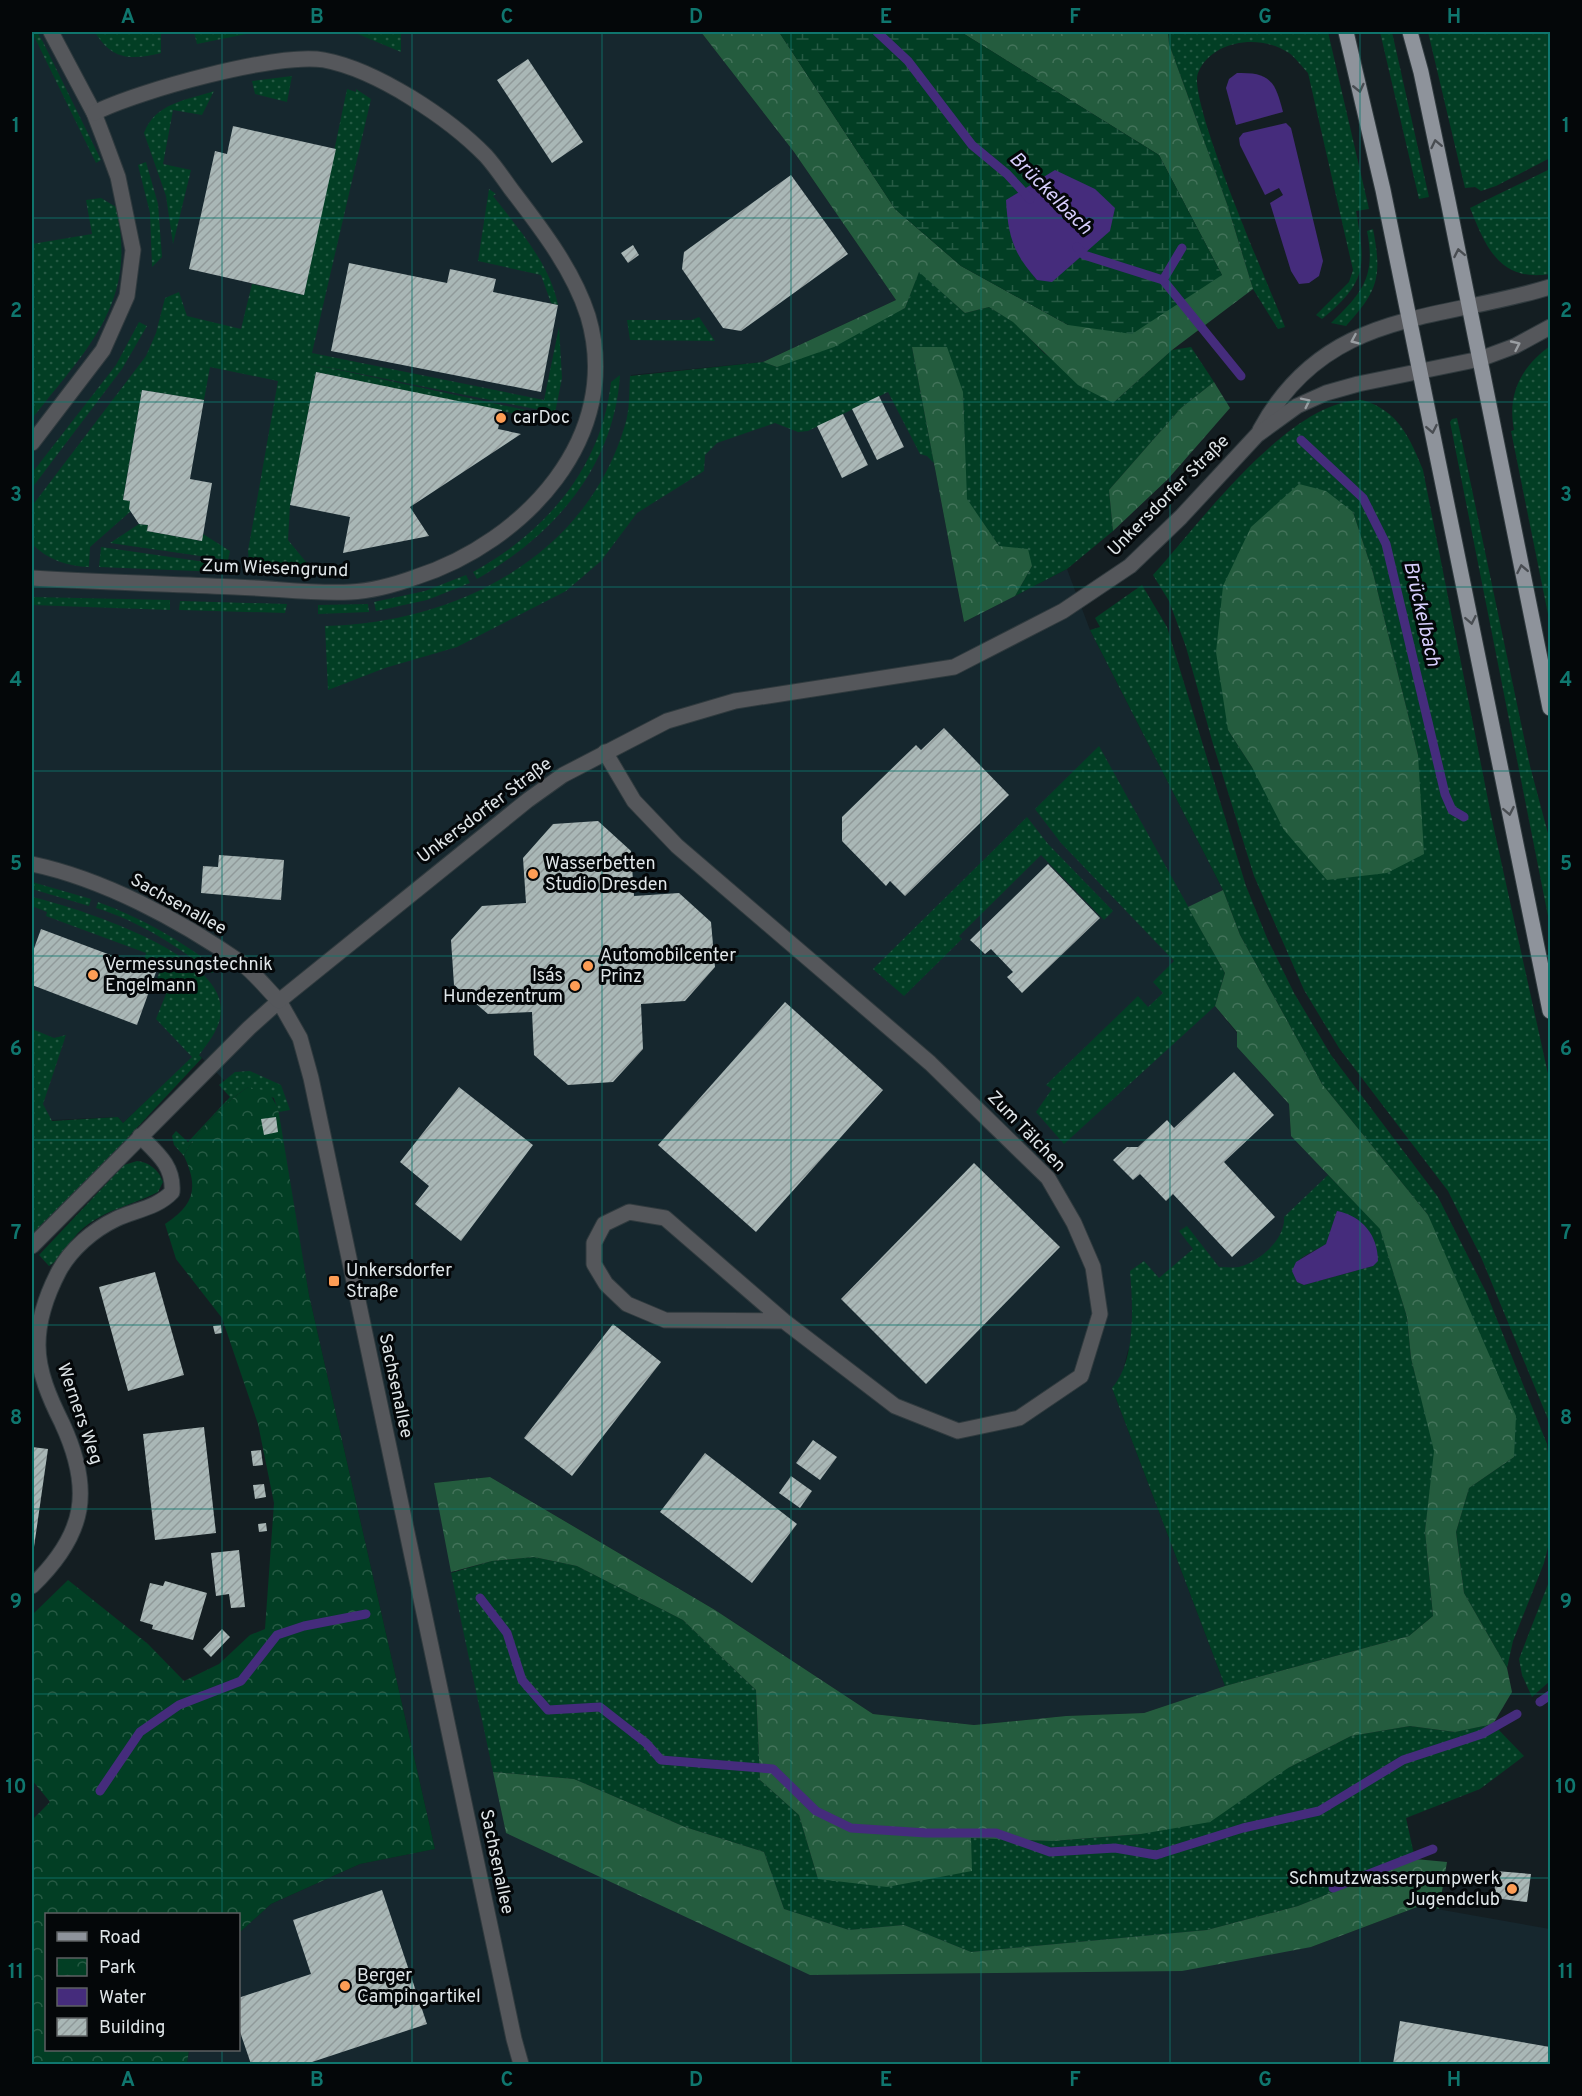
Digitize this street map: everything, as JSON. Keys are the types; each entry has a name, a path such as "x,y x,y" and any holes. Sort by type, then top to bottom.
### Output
{"main road":[{"path":"1346,32 1409,318 1551,1011"},
{"path":"1410,32 1421,72 1551,708"}],"street":[{"path":"32,443 103,350 126,296 133,250 118,177 94,112 51,32"},
{"name":"Zum Wiesengrund","path":"32,578 352,592 417,577 473,553 522,519 551,487 580,442 591,404 595,360 587,315 554,245 486,156 440,118 372,76 322,60 277,62 122,99 94,112"},
{"name":"Unkersdorfer Straße","path":"1257,435 1276,401 1316,360 1351,340 1409,318 1551,287"},
{"name":"Unkersdorfer Straße","path":"32,1246 140,1136 279,1001 528,800 563,775 667,721 735,701 954,667 1063,611 1130,566 1181,517 1257,435 1297,406 1326,393 1480,359 1515,346 1551,327"},
{"name":"Zum Tälchen","path":"605,752 634,801 677,846 930,1063 1048,1178 1074,1222 1093,1267 1100,1314 1081,1376 1019,1418 958,1431 895,1406 784,1321 665,1218 629,1212 604,1224 594,1243 594,1264 606,1284 627,1304 655,1316 665,1320 784,1321"},
{"name":"Sachsenallee","path":"32,864 106,888 150,907 242,963 279,1001 300,1038 312,1078 472,1844 514,2039 522,2064"},
{"name":"Werners Weg","path":"32,1586 55,1563 66,1548 73,1531 80,1501 80,1476 74,1450 49,1397 43,1374 38,1346 40,1323 60,1269 76,1248 115,1220 155,1205 172,1192 171,1172 140,1136"}],"shaded area":[{"path":"32,32 701,32 794,152 896,300 763,362 631,375 629,408 912,347 964,622 1067,569 1090,630 1223,890 1189,907 1215,1006 1237,1033 1237,1047 1289,1104 1291,1136 1380,1228 1128,1350 1121,1379 1112,1388 1225,1686 1144,1713 1066,1716 974,1725 873,1714 715,1610 490,1477 434,1483 506,1833 1311,1947 1420,1906 1550,1929 1550,2064 187,2064 189,2051 240,2051 240,1932 271,1904 360,1864 435,1849 309,1295 274,1098 248,1087 238,1094 199,1055 193,1057 123,1123 118,1117 32,1121"}],"green space":[{"path":"32,32 37,32 43,42 101,160 96,163"},
{"path":"95,32 161,32 161,53 141,57 124,56 108,48"},
{"path":"194,32 256,32 197,44"},
{"path":"353,32 401,32 401,52"},
{"path":"701,32 779,32 895,209 961,266 1068,325 1222,275 1159,155 961,32 1168,32 1169,44 1227,204 1253,289 1172,350 1113,403 1078,385 1013,322 989,307 965,313 919,272 905,308 834,347 777,367 763,362 896,300 794,152"},
{"path":"779,32 961,32 1159,155 1222,275 1132,334 1068,325 961,266 895,209"},
{"path":"1168,32 1328,32 1369,209 1356,211 1362,260 1360,272 1348,294 1322,319 1316,315 1349,282 1353,270 1308,73 1289,53 1265,43 1252,42 1239,43 1214,53 1198,73 1198,90 1217,155 1285,327 1278,329 1253,289 1227,204 1169,44"},
{"path":"1380,32 1392,32 1429,197 1419,199"},
{"path":"1428,32 1550,32 1550,158 1496,186 1481,191 1475,187 1465,188"},
{"path":"292,76 287,102 255,94 252,81"},
{"path":"347,89 356,92 356,89 371,99 312,353 544,400 559,327 562,378 555,413 302,362 563,418 563,424 316,372 290,505 288,540 315,573 256,573 249,561 248,551 278,381 210,367 204,400 142,390 123,499 130,501 131,511 90,547 89,567 66,564 51,558 32,544 32,506 146,356 156,333 165,298 179,292 187,316 241,329 252,284 304,295"},
{"path":"214,91 202,115 173,110 163,164 191,170 173,244 166,196 144,133 149,123 164,109 183,100"},
{"path":"146,162 158,204 162,257 152,267 150,213 138,165"},
{"path":"1550,169 1550,274 1519,273 1497,259 1489,249 1470,208"},
{"path":"489,189 496,194 493,196 541,261 558,305 551,303 541,275 478,261"},
{"path":"101,198 116,207 121,241 120,271 114,299 88,347 32,419 32,244 92,234 86,200"},
{"path":"1373,229 1377,271 1371,292 1346,326 1331,323 1351,302 1364,282 1370,260 1367,231"},
{"path":"919,271 965,313 989,307 1014,322 1044,353 1113,403 1172,350 1191,347 1214,382 1181,408 1109,490 1113,531 1067,569 1015,596 1032,566 999,546 966,499 963,393 912,347 934,463 927,456 920,454 888,392 808,431 798,432 775,423 717,443 705,455 704,471 637,513 601,561 566,591 457,647 385,668 328,690 325,626 374,622 421,612 467,596 509,574 547,546 580,512 606,472 625,425 629,407 630,376 763,362 777,367 905,308"},
{"path":"699,317 715,341 630,340 627,320 692,320"},
{"path":"139,322 147,326 122,369 32,488 32,473 116,365"},
{"path":"1550,346 1550,624 1511,431 1514,430 1513,405 1518,382 1531,363"},
{"path":"912,347 947,347 963,392 967,499 999,546 1028,549 1032,566 1015,596 964,622"},
{"path":"620,375 615,408 606,440 575,495 555,519 531,542 477,579 473,572 500,556 524,537 566,494 583,469 596,442 611,382"},
{"path":"1214,382 1230,408 1168,479 1113,531 1109,490 1181,408"},
{"path":"1362,400 1385,411 1394,418 1407,436 1423,470 1492,820 1550,1083 1550,1424 1481,1257 1448,1191 1339,1048 1304,990 1254,876 1186,647 1169,601 1153,575 1248,468 1276,442 1305,420 1334,405","holes":["1353,512 1373,573 1418,755 1252,767 1228,730"]},
{"path":"1457,418 1530,766 1550,841 1550,926 1450,422"},
{"path":"1299,484 1326,491 1353,512 1373,573 1418,755 1424,854 1387,873 1327,880 1284,830 1252,767 1228,730 1216,652 1223,586 1251,527"},
{"path":"139,524 148,525 147,531 201,541 203,534 230,551 228,560 110,543"},
{"path":"101,547 226,565 220,572 99,567"},
{"path":"466,575 470,583 427,600 376,611 374,602 425,591"},
{"path":"1142,585 1167,627 1246,886 1267,938 1294,993 1331,1055 1438,1197 1486,1292 1547,1444 1550,1474 1550,1539 1544,1563 1513,1641 1507,1668 1464,1593 1456,1532 1469,1488 1514,1457 1428,1215 1322,1084 1240,935 1223,890 1090,630 1100,627 1095,618"},
{"path":"32,597 170,600 170,610 32,605"},
{"path":"180,601 287,604 285,613 179,610"},
{"path":"368,604 369,612 318,614 318,605"},
{"path":"1099,746 1225,973 1215,1006 1064,1144 1036,1112 1052,1089 1046,1085 1138,996 1148,1007 1163,993 1153,982 1174,961 1061,843 1035,809"},
{"path":"1027,817 1048,844 1113,911 1104,920 1041,855 959,936 962,939 904,996 873,969"},
{"path":"32,882 91,899 89,906 32,889"},
{"path":"1223,890 1240,935 1322,1084 1428,1215 1516,1416 1514,1457 1469,1488 1456,1532 1464,1593 1507,1668 1512,1692 1493,1724 1455,1732 1410,1726 1351,1736 1288,1768 1210,1822 1141,1834 1052,1841 971,1838 972,1871 887,1887 818,1879 799,1815 760,1780 756,1690 683,1620 577,1566 534,1557 492,1561 451,1572 434,1483 490,1477 715,1610 873,1714 974,1725 1066,1716 1144,1713 1225,1686 1409,1636 1433,1616 1425,1531 1434,1451 1411,1358 1407,1317 1380,1229 1291,1136 1289,1104 1237,1047 1237,1032 1215,1006 1225,973 1188,907"},
{"path":"32,897 112,922 174,952 198,970 215,989 221,1010 217,1028 199,1055 202,1058 119,1147 32,1234 32,1029 54,1038 66,1035 43,1104 52,1121 118,1117 123,1123 192,1057 156,1019 170,984 157,979 160,970 143,964 146,953 46,916 47,912 32,906"},
{"path":"98,902 160,930 217,968 212,973 157,935 112,913 96,908"},
{"path":"250,1071 281,1085 290,1110 279,1112 274,1098 248,1087 212,1118 195,1137 184,1156 174,1145 172,1136 176,1131 188,1142 230,1097 219,1085 235,1072"},
{"path":"248,1087 268,1091 278,1108 309,1295 435,1849 360,1864 271,1904 240,1932 240,1913 45,1913 45,2051 189,2051 187,2064 32,2064 32,1820 50,1802 32,1780 32,1615 68,1580 148,1644 184,1681 219,1664 250,1635 265,1629 274,1503 258,1424 222,1318 176,1259 165,1224 182,1210 191,1195 191,1177 184,1156 195,1137 231,1100"},
{"path":"137,1161 149,1165 159,1174 163,1182 158,1192 97,1218 79,1232 49,1266 39,1255 124,1165"},
{"path":"1328,1175 1380,1228 1407,1317 1411,1358 1435,1451 1425,1531 1433,1616 1409,1636 1225,1686 1112,1388 1120,1377 1129,1348 1132,1316 1130,1271 1144,1261 1159,1278 1193,1249 1179,1231 1187,1226 1219,1267 1237,1267 1247,1264 1263,1255 1276,1241 1281,1233 1284,1217","holes":["1337,1211 1373,1266 1304,1285 1297,1282 1295,1274 1295,1267 1301,1258 1326,1244"]},
{"path":"534,1557 577,1566 683,1620 756,1690 760,1780 799,1815 818,1879 971,1871 971,1838 1052,1841 1141,1834 1288,1768 1351,1736 1410,1726 1454,1732 1493,1724 1524,1756 1480,1789 1406,1818 1415,1859 1298,1906 1207,1930 971,1952 904,1925 849,1930 784,1909 764,1852 685,1827 574,1779 493,1772 451,1573 492,1561"},
{"path":"1550,1579 1550,1681 1532,1697 1522,1675 1519,1659"},
{"path":"493,1772 574,1779 685,1827 764,1852 784,1909 849,1930 904,1925 971,1952 1207,1930 1298,1906 1415,1859 1447,1862 1439,1909 1420,1906 1311,1947 1182,1971 810,1975 506,1833"}],"water":[{"path":"1237,73 1257,74 1270,81 1277,93 1283,112 1236,125 1226,88 1229,79"},
{"path":"1286,123 1291,128 1323,261 1319,276 1309,283 1299,284 1291,271 1270,203 1283,195 1279,188 1265,195 1240,145 1239,138 1243,133"},
{"path":"1055,170 1095,189 1115,208 1110,231 1052,282 1037,280 1022,261 1010,234 1006,200"},
{"path":"1337,1211 1354,1217 1367,1228 1375,1243 1378,1261 1373,1266 1304,1285 1297,1282 1292,1271 1296,1262 1326,1244"}],"building":[{"path":"528,59 583,142 552,163 497,80"},
{"path":"233,126 336,149 304,295 189,269 215,151 227,154"},
{"path":"791,175 848,254 741,331 723,328 682,269 684,252"},
{"path":"633,245 639,255 628,263 621,253"},
{"path":"349,263 447,283 450,269 496,279 493,292 558,305 541,392 331,351"},
{"path":"316,372 502,410 498,429 521,434 410,507 429,536 343,553 350,517 290,505"},
{"path":"142,390 204,400 190,479 212,483 202,541 147,531 148,525 139,524 129,509 130,501 123,500"},
{"path":"879,396 904,447 877,460 852,409"},
{"path":"843,414 868,465 842,478 817,426"},
{"path":"944,728 1009,795 905,896 890,881 886,886 842,841 842,817 916,745 921,750"},
{"path":"598,821 631,851 634,896 679,893 711,922 715,967 685,1001 641,1004 643,1049 613,1082 568,1085 534,1055 532,1012 488,1014 454,985 451,940 482,906 526,903 523,858 553,824"},
{"path":"219,855 284,860 281,900 201,893 203,866 218,867"},
{"path":"1048,864 1100,918 1022,993 1007,977 1013,972 991,949 985,954 970,940"},
{"name":"Vermessungstechnik Engelmann","path":"41,929 156,972 137,1025 32,985 32,954"},
{"path":"785,1002 883,1090 756,1232 658,1145"},
{"path":"1234,1072 1274,1115 1224,1162 1275,1217 1232,1257 1173,1194 1166,1201 1140,1174 1133,1180 1113,1160 1127,1147 1138,1147 1167,1120 1174,1128"},
{"path":"459,1087 533,1145 461,1241 415,1204 429,1186 400,1162"},
{"path":"276,1117 278,1132 264,1135 261,1119"},
{"path":"974,1163 1060,1247 926,1384 841,1299"},
{"path":"155,1272 184,1375 128,1391 99,1287"},
{"path":"613,1324 661,1362 572,1476 524,1438"},
{"path":"221,1325 222,1333 215,1334 213,1326"},
{"path":"204,1427 216,1533 155,1540 143,1434"},
{"path":"813,1440 837,1457 820,1480 796,1463"},
{"path":"32,1447 48,1449 34,1547 32,1546"},
{"path":"261,1450 263,1465 253,1466 251,1451"},
{"path":"705,1453 797,1524 752,1583 660,1512"},
{"path":"791,1476 812,1491 800,1508 779,1493"},
{"path":"264,1484 266,1497 255,1499 253,1485"},
{"path":"266,1523 267,1531 259,1532 258,1524"},
{"path":"239,1550 245,1607 231,1608 229,1594 216,1596 211,1553"},
{"path":"165,1581 207,1593 193,1640 152,1629 153,1625 140,1621 150,1583 163,1586"},
{"path":"222,1629 230,1637 211,1657 203,1649"},
{"name":"Schmutzwasserpumpwerk Jugendclub","path":"1496,1871 1531,1874 1527,1902 1494,1898"},
{"name":"Berger Campingartikel","path":"382,1890 427,2024 306,2064 251,2064 240,2032 240,1997 311,1974 293,1920"},
{"path":"1400,2021 1550,2047 1550,2064 1393,2064"}],"waterway":[{"name":"Brückelbach","path":"877,32 908,61 972,145 1007,174 1030,199"},
{"name":"Brückelbach","path":"1077,247 1084,255 1163,280 1241,376"},
{"path":"1163,280 1182,248"},
{"name":"Brückelbach","path":"1301,440 1363,498 1386,544 1445,794 1452,810 1464,817"},
{"path":"480,1598 507,1633 522,1680 548,1710 600,1707 646,1743 661,1760 773,1769 816,1811 851,1828 926,1833 996,1833 1050,1852 1115,1848 1156,1855 1243,1828 1319,1811 1403,1760 1482,1734 1517,1714"},
{"path":"100,1791 140,1732 179,1705 241,1681 277,1635 304,1626 366,1614"},
{"path":"1540,1702 1550,1695"},
{"path":"1333,1888 1433,1849"}],"place":[{"name":"carDoc","path":"501,418"},
{"name":"Wasserbetten Studio Dresden","path":"533,874"},
{"name":"Automobilcenter Prinz","path":"588,966"},
{"name":"Vermessungstechnik Engelmann","path":"93,975"},
{"name":"Isa´s Hundezentrum","path":"575,986"},
{"name":"Unkersdorfer Straße","path":"334,1281"},
{"name":"Schmutzwasserpumpwerk Jugendclub","path":"1512,1889"},
{"name":"Berger Campingartikel","path":"345,1986"}]}
